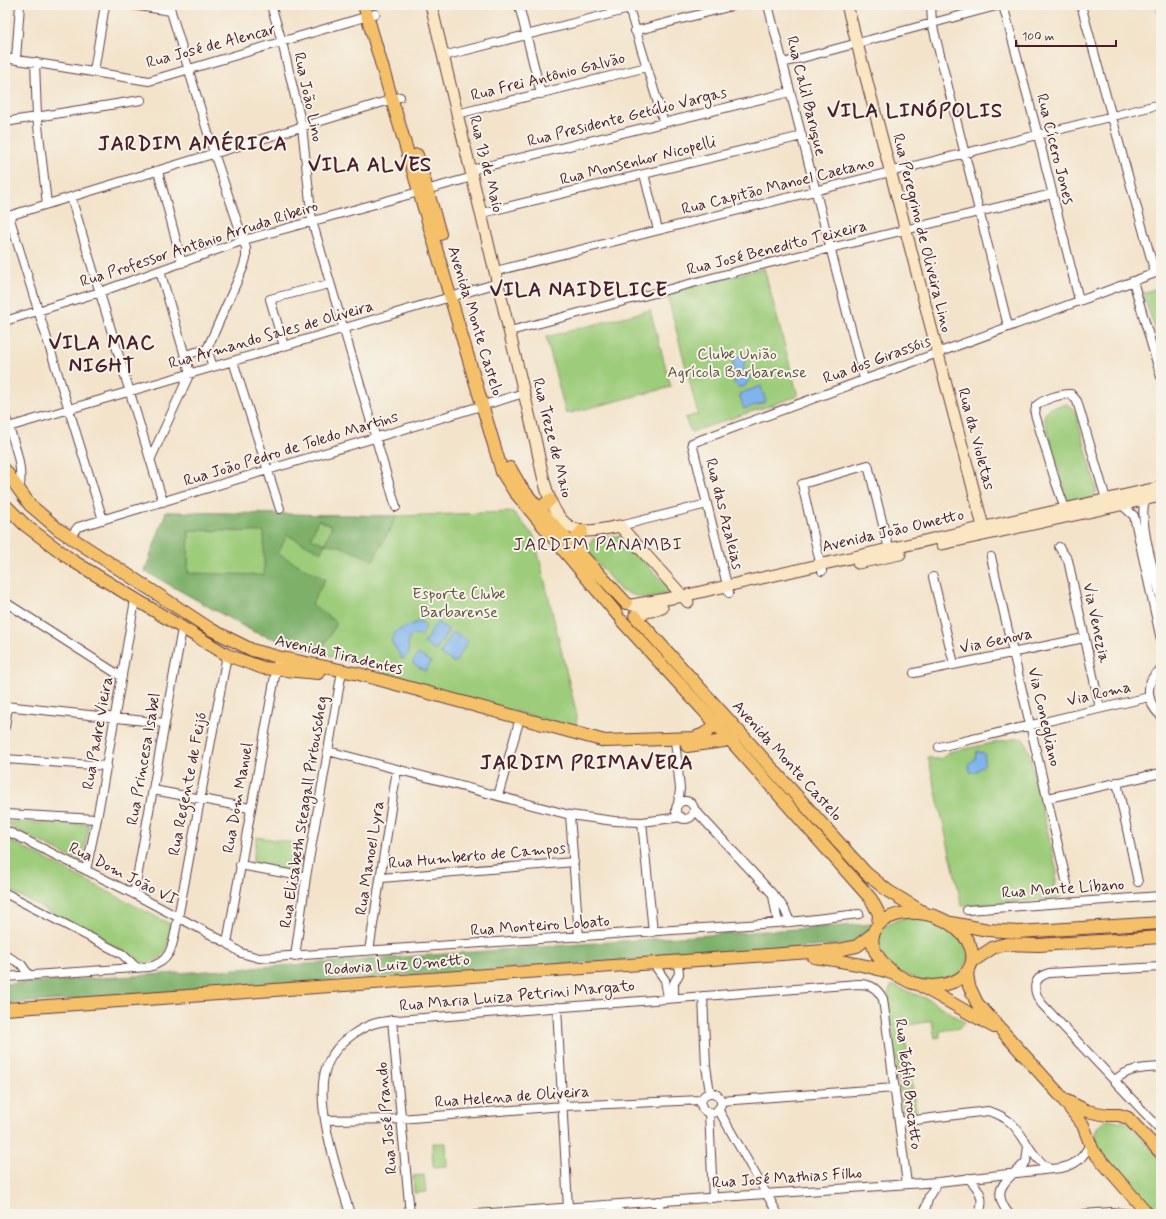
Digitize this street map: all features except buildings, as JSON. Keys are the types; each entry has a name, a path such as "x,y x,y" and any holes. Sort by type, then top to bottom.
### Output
{"main road":[{"name":"Avenida Monte Castelo","path":"370,10 487,405 509,466 521,487 539,509 632,610 721,721"},
{"name":"Avenida Monte Castelo","path":"487,405 499,461 514,491 619,618 721,721 866,873 888,891 926,914"},
{"name":"Avenida Tiradentes","path":"5,470 19,491 40,514 70,537 212,630 252,650 519,721 606,747 676,743 711,743 734,735"},
{"path":"539,509 550,500"},
{"name":"Avenida Tiradentes","path":"5,505 25,525 47,543 135,600 227,655 252,666 276,670 299,670 341,674"},
{"path":"572,544 582,531"},
{"path":"620,605 632,610 631,621 619,618 620,605"},
{"name":"Avenida Tiradentes","path":"676,743 699,736 721,721"},
{"name":"Avenida Monte Castelo","path":"734,735 740,750 875,905 879,914 876,929"},
{"path":"711,743 740,750"},
{"path":"857,883 862,884 867,882 868,878 866,873"},
{"path":"973,961 972,950 966,938 959,930 926,914 906,912 894,914 876,929 873,941 877,955 880,961 895,974 920,985 1002,1032"},
{"path":"947,923 988,930 1018,932 1161,923"},
{"name":"Rodovia Luiz Ometto","path":"5,1009 849,949 857,946 876,929"},
{"path":"920,985 948,984 967,973 973,961 994,947 1006,944 1039,945 1161,937"},
{"name":"Rodovia Luiz Ometto","path":"792,954 850,962 895,974"},
{"path":"967,973 969,986 977,1003 1059,1094 1083,1126 1098,1157 1148,1214"},
{"path":"1059,1094 1078,1107 1107,1115 1119,1115 1128,1118 1159,1149"},
{"path":"1089,1141 1095,1124 1107,1115"}],"street":[{"path":"16,59 20,5"},
{"path":"94,71 105,5"},
{"path":"132,5 170,8 214,153 244,240 246,258 243,268 208,349 213,367"},
{"name":"Rua João Lino","path":"271,5 282,42 302,126 312,221 329,284 396,507"},
{"name":"Rua 13 de Maio","path":"431,5 510,331"},
{"path":"519,5 541,94"},
{"path":"635,31 736,5"},
{"name":"Rua Calil Baruque","path":"768,5 864,379"},
{"name":"Rua Peregrino de Oliveira Lino","path":"847,5 937,352"},
{"path":"931,5 932,23 978,213 1008,326"},
{"path":"783,63 1000,5"},
{"name":"Rua Cícero Jones","path":"1003,5 1038,135 1079,300"},
{"path":"1081,5 1111,117 1158,272"},
{"path":"1159,5 1161,13"},
{"path":"443,56 628,7 664,123"},
{"name":"Rua José de Alencar","path":"5,58 149,80 282,42 370,10"},
{"path":"35,62 37,117 47,204"},
{"name":"Rua Frei Antônio Galvão","path":"457,114 647,67"},
{"name":"Rua Presidente Getúlio Vargas","path":"472,174 664,123 790,92"},
{"path":"103,520 39,311 7,217 396,98"},
{"path":"5,122 141,100"},
{"name":"Rua Capitão Manoel Caetano","path":"496,271 816,192 1161,104"},
{"name":"Rua Monsenhor Nicopelli","path":"482,213 802,136"},
{"path":"158,171 182,263"},
{"name":"Rua Professor Antônio Arruda Ribeiro","path":"5,321 100,292 244,240 472,174"},
{"path":"644,174 658,230"},
{"name":"Rua José Benedito Teixeira","path":"510,331 1052,194"},
{"path":"71,197 163,502"},
{"path":"150,460 190,373 160,271"},
{"name":"Rua dos Girassóis","path":"692,443 1158,272"},
{"path":"1133,281 1160,372"},
{"name":"Rua Armando Sales de Oliveira","path":"7,427 498,283"},
{"path":"284,346 270,299 329,284"},
{"name":"Rua Treze de Maio","path":"510,331 550,500 560,518 568,525 582,531"},
{"path":"184,355 208,349"},
{"name":"Rua da Violetas","path":"937,352 984,530"},
{"path":"234,360 280,509"},
{"name":"Rua João Pedro de Toledo Martins","path":"70,537 78,527 524,393"},
{"path":"1063,513 1036,414 1036,406 1041,401 1064,394 1071,394 1077,401 1106,499"},
{"path":"5,415 21,476 19,491"},
{"name":"Rua das Azaleias","path":"692,443 728,589"},
{"path":"822,568 802,484 868,465 889,552"},
{"name":"Avenida João Ometto","path":"1063,513 1106,499 1161,487"},
{"name":"Avenida João Ometto","path":"632,610 686,599 984,530 1063,513 1122,505 1161,496"},
{"path":"1145,499 1143,508 1144,522 1161,599"},
{"path":"582,531 620,526 707,504"},
{"path":"1122,505 1134,516 1159,621 1161,640"},
{"path":"620,526 686,599"},
{"name":"Via Venezia","path":"1059,547 1068,560 1100,708"},
{"name":"Via Conegliano","path":"992,557 1067,884"},
{"path":"933,577 954,664"},
{"name":"Rua Padre Vieira","path":"86,870 107,766 114,717 135,600"},
{"path":"5,602 122,677"},
{"name":"Rua Princesa Isabel","path":"134,894 182,629"},
{"name":"Via Genova","path":"914,673 1084,638"},
{"name":"Rua Regente de Feijó","path":"5,977 137,968 156,965 167,956 172,948 178,918 227,655"},
{"name":"Rua Dom Manuel","path":"227,943 278,657"},
{"path":"1161,670 1150,683 1149,697 1151,704 1161,716"},
{"name":"Rua Elisabeth Steagall Pirtouscheg","path":"295,957 306,876 341,674"},
{"name":"Via Roma","path":"939,747 1030,724 1149,697"},
{"path":"5,727 6,706 164,723"},
{"path":"498,796 519,721"},
{"path":"676,743 682,810"},
{"path":"328,751 397,768 570,815 614,821 642,822 663,819 682,810 693,814 694,809 785,910 790,922"},
{"path":"5,759 107,766"},
{"name":"Rua Manoel Lyra","path":"369,951 397,768"},
{"path":"1048,798 1161,773"},
{"path":"1117,782 1138,882"},
{"path":"153,790 250,808"},
{"path":"682,810 706,822"},
{"path":"5,814 97,819"},
{"path":"570,815 579,937"},
{"path":"642,822 653,932"},
{"name":"Rua Dom João VI","path":"5,830 134,894 227,943"},
{"name":"Rua Humberto de Campos","path":"381,878 574,862"},
{"path":"240,865 306,876"},
{"path":"5,893 122,954 137,968"},
{"path":"772,895 778,923"},
{"name":"Rua Monte Líbano","path":"967,910 1161,896"},
{"name":"Rua Monteiro Lobato","path":"227,943 250,957 295,957 778,923 859,914"},
{"path":"5,955 21,964 29,975"},
{"path":"671,998 674,983 679,974 678,962"},
{"path":"653,963 665,980 671,998"},
{"path":"1161,967 1049,973 1039,977 1034,985 1035,994 1042,1004 1161,1130"},
{"name":"Rua Maria Luiza Petrini Margato","path":"350,1214 325,1120 323,1082 327,1064 342,1042 367,1025 392,1020 864,984 878,990"},
{"name":"Rua Teófilo Brocatto","path":"878,990 883,999 907,1184"},
{"path":"703,996 706,1066 710,1093"},
{"path":"557,1007 568,1208"},
{"name":"Rua José Prando","path":"392,1020 410,1214"},
{"path":"1115,1080 1128,1071 1161,1067"},
{"path":"709,1112 720,1105 895,1088"},
{"path":"713,1198 709,1112 702,1106 702,1100 705,1095 710,1093 718,1096 720,1105 778,1214"},
{"name":"Rua Helena de Oliveira","path":"325,1120 400,1119 563,1106 702,1100"},
{"path":"899,1122 988,1111 1005,1118 1015,1126 1039,1160 1050,1169"},
{"name":"Rua José Mathias Filho","path":"476,1214 938,1182 1050,1169 1070,1166 1083,1158 1089,1141"},
{"path":"1009,1214 1001,1202 1000,1191 1003,1184 1012,1173 1026,1162 1028,1144"},
{"path":"968,1178 977,1186 981,1196 982,1201 979,1214"},
{"path":"924,1214 929,1196 938,1182"},
{"path":"660,1202 660,1214"},
{"path":"608,1205 623,1214"},
{"path":"1084,1214 1112,1212 1132,1214"}],"green space":[{"name":"Clube União Agrícola Barbarense","path":"764,268 798,396 691,432 685,418 698,414 667,294"},
{"path":"1161,287 1161,344 1142,293"},
{"path":"650,310 671,387 566,414 546,337"},
{"path":"1067,404 1075,411 1097,489 1094,497 1073,502 1066,497 1044,417 1048,409"},
{"name":"Esporte Clube Barbarense","path":"166,512 397,516 513,512 534,536 577,716 576,728 472,700 254,632 145,571"},
{"path":"166,512 397,516 373,560 340,546 325,544 321,552 287,535 278,554 325,579 312,604 337,623 319,653 254,632 145,571","holes":["318,520 332,526 325,544 311,538","189,530 264,532 264,575 188,573"]},
{"path":"604,536 620,536 672,592 646,599 621,591 586,550 587,545 592,540"},
{"path":"1018,738 1023,739 1027,745 1057,872 1055,886 1062,898 962,906 928,757 940,759 949,752"},
{"path":"5,822 89,824 82,863 5,824"},
{"path":"257,837 302,844 298,873 252,865"},
{"path":"5,838 172,925 168,945 163,955 153,962 145,963 5,888"},
{"path":"911,916 943,925 958,935 970,957 956,979 921,982 889,966 877,943 880,936 889,924"},
{"path":"873,924 871,929 854,944 5,1004 5,984"},
{"path":"892,985 930,1000 965,1022 960,1028 940,1031 940,1037 935,1038 932,1021 903,1026 917,1115 904,1117 888,1003 888,993"},
{"path":"1108,1119 1128,1123 1161,1159 1161,1214 1153,1214 1096,1149 1094,1140 1097,1128"},
{"path":"432,1143 446,1143 447,1166 433,1167"},
{"path":"424,1175 426,1192 414,1193 413,1176"}],"water":[{"path":"738,355 745,360 744,370 746,374 751,377 744,387 738,387 734,383 733,360"},
{"path":"761,386 766,402 744,409 739,394"},
{"path":"420,621 425,625 425,630 421,637 415,634 410,638 408,642 409,654 402,659 391,641 396,631"},
{"path":"437,622 449,630 435,651 424,643"},
{"path":"453,632 468,641 455,663 440,654"},
{"path":"418,654 431,662 425,671 412,663"},
{"path":"977,751 985,754 984,765 975,772 970,772 968,764 975,759"}],"district":[{"name":"VILA LINÓPOLIS","path":"915,111"},
{"name":"JARDIM AMÉRICA","path":"193,144"},
{"name":"VILA ALVES","path":"370,165"},
{"name":"VILA NAIDELICE","path":"579,290"},
{"name":"VILA MAC NIGHT","path":"102,354"},
{"name":"JARDIM PANAMBI","path":"598,545"},
{"name":"JARDIM PRIMAVERA","path":"587,763"}]}
